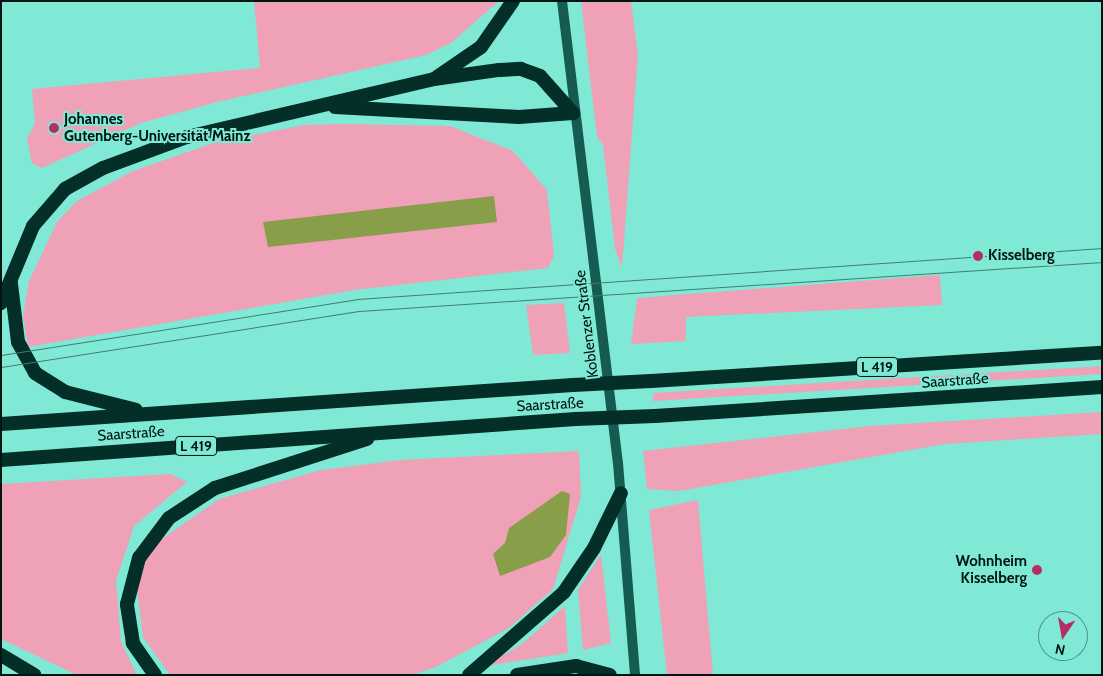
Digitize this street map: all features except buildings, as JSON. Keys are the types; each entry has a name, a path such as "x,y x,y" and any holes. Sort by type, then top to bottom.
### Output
{"highway":[{"path":"434,79 481,47 513,1"},
{"path":"1,303 33,226 55,198 75,182 196,134 434,79 521,70 547,81 573,113"},
{"path":"320,106 519,117 573,113"},
{"path":"10,281 18,342 35,374 65,392 148,414"},
{"name":"Saarstraße","path":"1,424 1102,353"},
{"name":"Saarstraße","path":"1,460 576,419 655,416 1102,388"},
{"path":"154,675 133,643 127,604 139,558 169,518 215,488 392,432"},
{"path":"469,675 564,592 594,548 621,493"},
{"path":"1,655 34,675"},
{"path":"517,675 576,666 610,675"}],"main road":[{"name":"Koblenzer Straße","path":"562,1 573,113 621,493 635,675"}],"shaded area":[{"path":"254,1 499,1 451,43 426,55 217,102 141,123 42,168 32,163 27,139 35,123 32,89 260,68"},
{"path":"581,1 631,1 638,54 622,268 615,249 603,145 597,137"},
{"path":"304,125 450,126 513,151 547,190 554,256 548,268 355,290 28,347 23,316 29,281 57,222 77,201 133,171 213,143"},
{"path":"494,196 497,222 268,247 263,222"},
{"path":"940,275 942,305 686,317 686,341 631,344 637,298"},
{"path":"564,303 570,353 533,355 526,305"},
{"path":"1102,366 1102,374 653,401 653,393"},
{"path":"1102,412 1102,434 945,444 679,491 647,489 643,451 870,426"},
{"path":"579,451 581,497 553,589 509,628 436,667 411,675 170,675 143,637 137,589 144,562 159,541 219,499 321,470 400,460"},
{"path":"170,474 187,482 134,526 116,581 121,642 137,675 77,675 1,639 1,484"},
{"path":"562,491 570,494 566,535 550,557 500,576 493,554 505,543 509,528"},
{"path":"698,500 713,675 667,675 649,510"},
{"path":"601,554 611,643 583,650 578,590"},
{"path":"565,606 568,653 493,665 492,662 522,644"}],"tram line":[{"path":"1,355 357,299 1102,248"},
{"path":"1,367 359,311 1102,262"}],"place":[{"name":"Johannes Gutenberg-Universität Mainz","path":"54,128"},
{"name":"Kisselberg","path":"978,256"},
{"name":"Wohnheim Kisselberg","path":"1037,570"}]}
